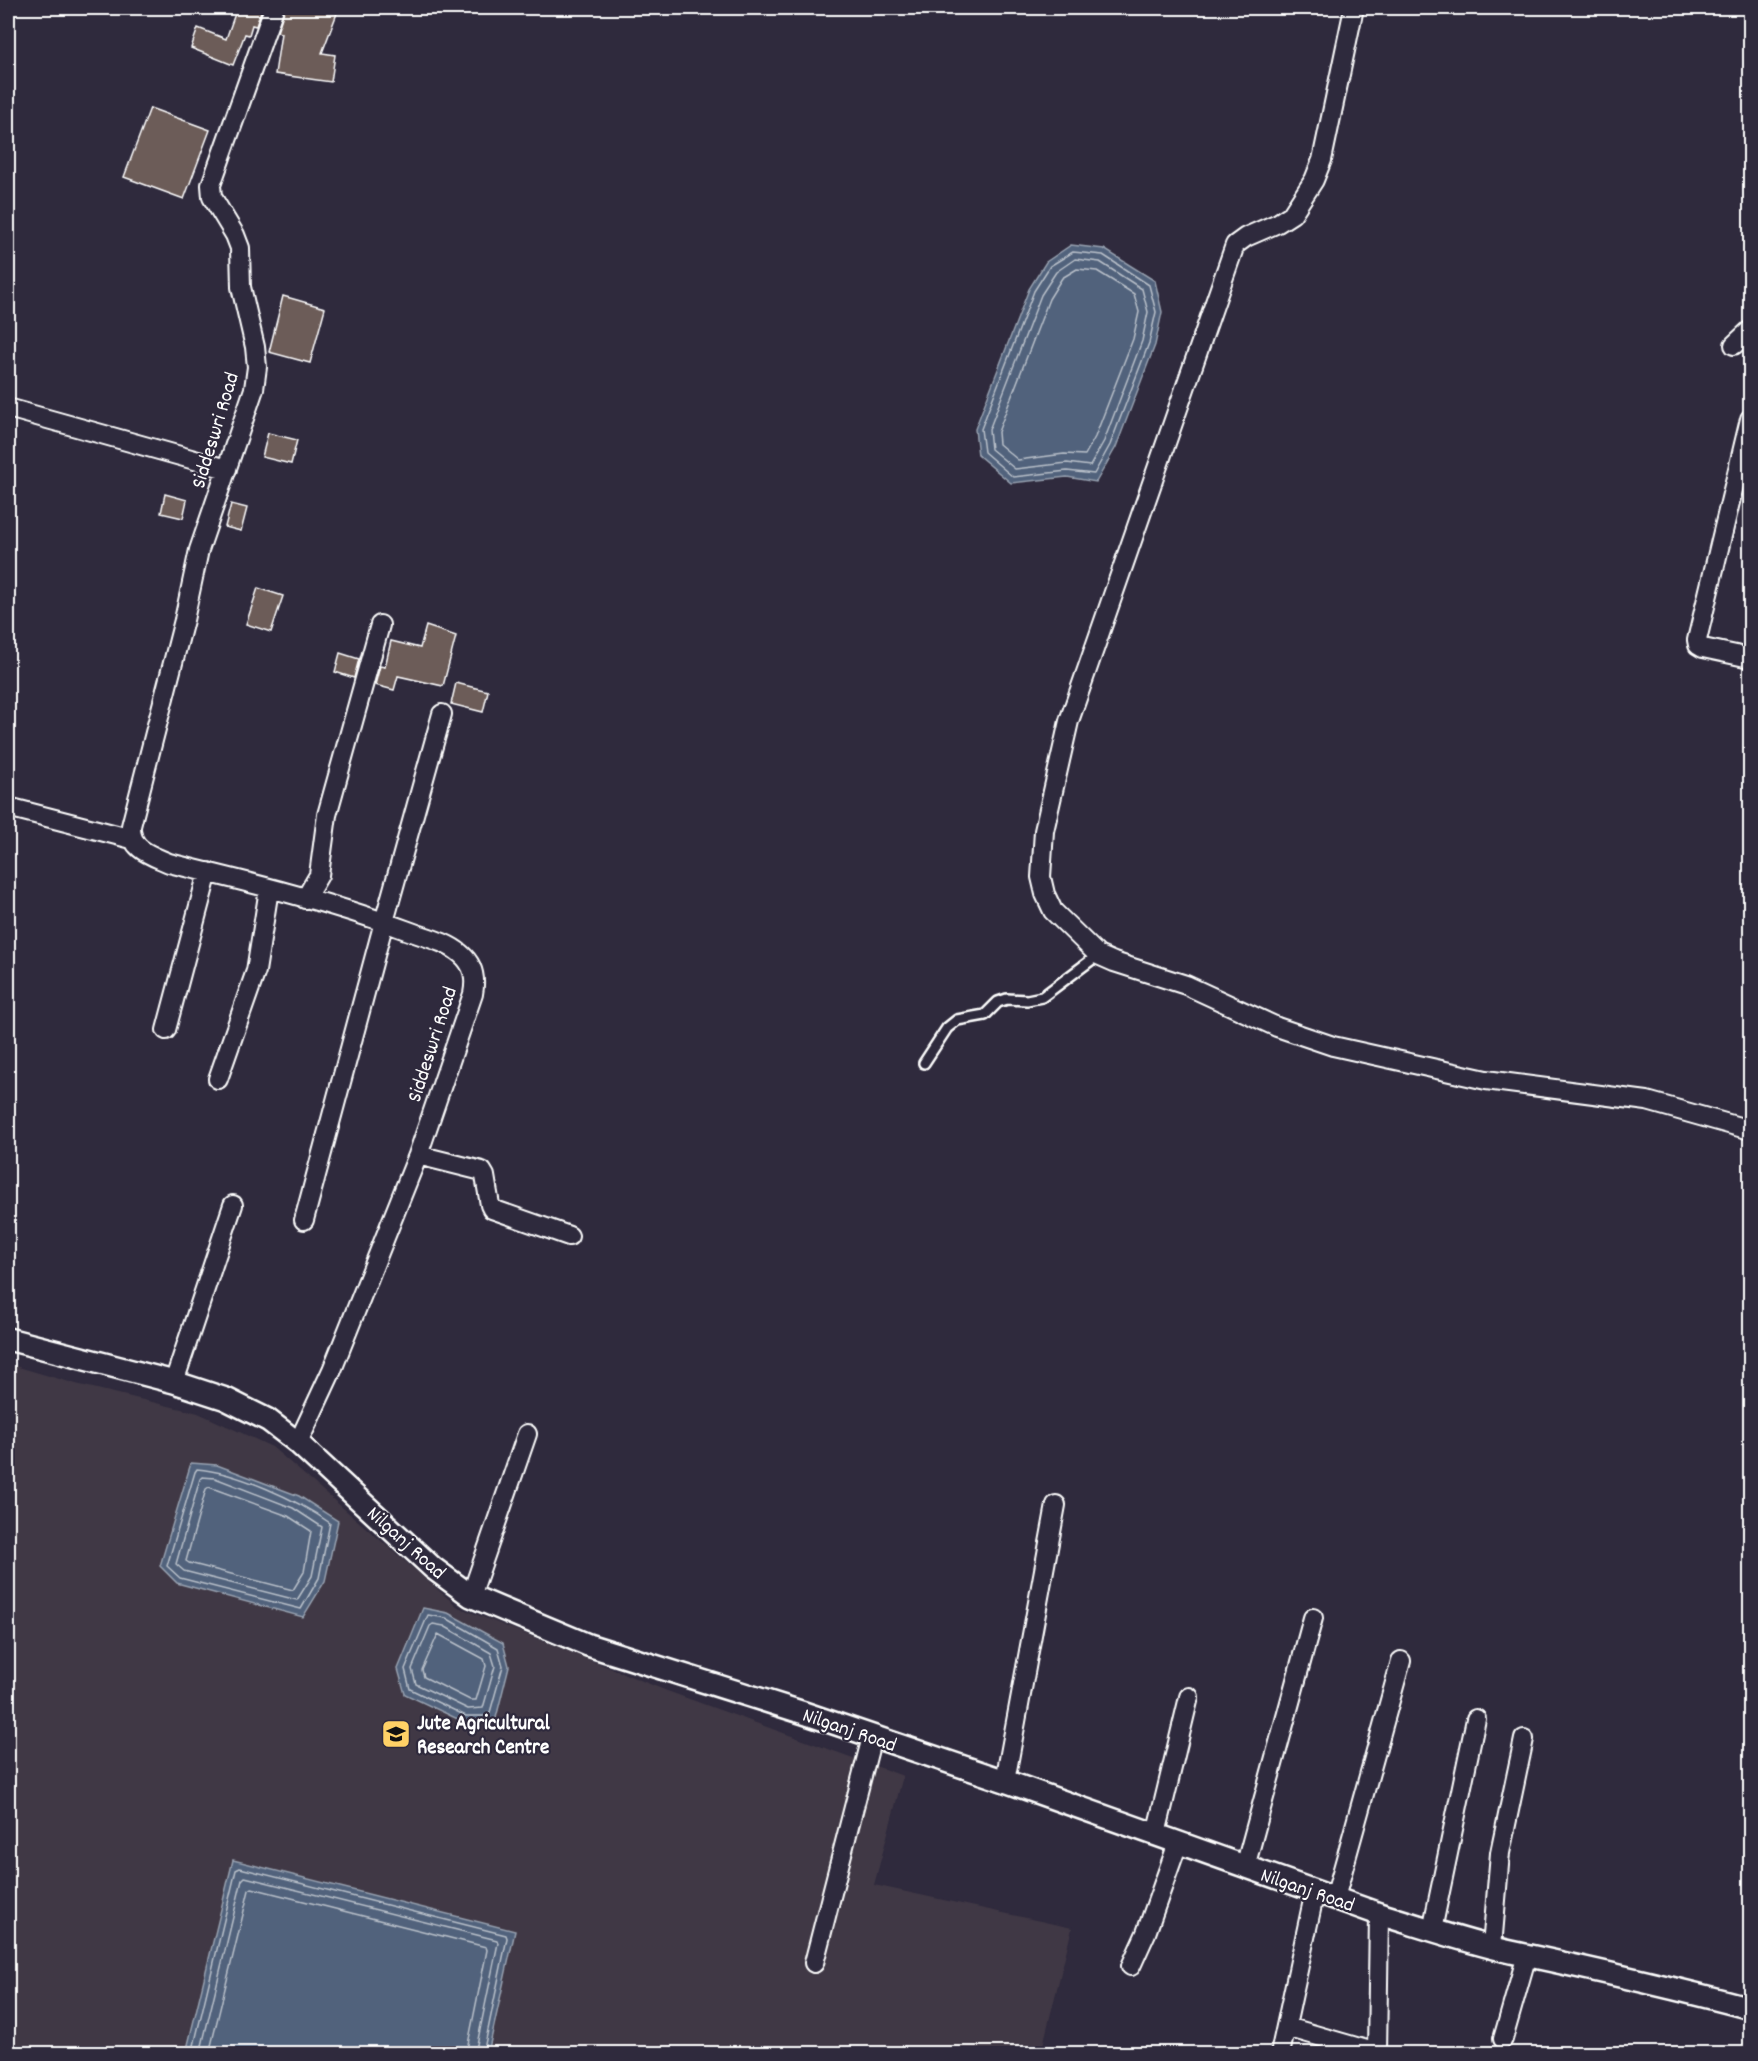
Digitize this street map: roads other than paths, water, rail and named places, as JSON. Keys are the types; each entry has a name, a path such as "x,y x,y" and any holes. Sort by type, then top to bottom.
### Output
{"street":[{"name":"Siddeswri Road","path":"274,8 211,185 212,197 235,235 240,248 241,287 255,347 257,367 254,389 199,550 184,620 131,826 132,839 137,847 169,863 384,922 447,945 472,966 475,981 473,994 418,1155 332,1370 298,1443"},
{"path":"1354,8 1318,171 1292,214 1235,245 1069,721 1044,831 1041,877 1045,894 1053,911 1098,955 1186,985 1277,1027 1333,1046 1486,1080 1647,1101 1750,1130"},
{"path":"1734,345 1750,330"},
{"path":"8,408 227,469"},
{"path":"1750,419 1697,640 1698,645 1703,648 1750,658"},
{"path":"305,899 319,875 327,814 380,625"},
{"path":"304,1220 442,714"},
{"name":"Siddeswri Road","path":"8,807 132,839"},
{"path":"166,1030 208,872"},
{"path":"218,1078 256,971 269,889"},
{"path":"418,1155 482,1171 492,1209 569,1236"},
{"path":"174,1382 233,1205"},
{"name":"Nilganj Road","path":"8,1339 174,1382 226,1399 268,1420 298,1443 433,1568 471,1596 588,1645 1005,1780 1379,1914 1492,1947 1687,1991 1750,2008"},
{"path":"471,1596 527,1434"},
{"path":"1005,1780 1056,1505"},
{"path":"1245,1867 1313,1618"},
{"path":"1280,2054 1325,1894 1401,1661"},
{"path":"1156,1834 1189,1697"},
{"path":"1432,1930 1476,1719"},
{"path":"814,1964 872,1737"},
{"path":"1492,1947 1500,1852 1524,1739"},
{"path":"1131,1966 1146,1933 1179,1843"},
{"path":"1287,2027 1377,2053 1379,1914"},
{"path":"1503,2039 1527,1955"}],"lane":[{"path":"924,1063 947,1028 957,1020 985,1015 1003,1000 1042,997 1098,955"}],"water":[{"path":"1071,245 1104,249 1155,281 1162,312 1155,345 1116,447 1096,482 1067,477 1011,483 978,455 975,429 1029,289 1046,262"},
{"path":"191,1463 217,1465 299,1496 338,1521 325,1581 303,1617 177,1583 160,1566"},
{"path":"423,1608 448,1613 503,1643 509,1666 495,1722 466,1723 405,1694 398,1669"},
{"path":"233,1860 515,1931 488,2053 186,2053"}],"place":[{"name":"Jute Agricultural Research Centre","path":"396,1734"}]}
